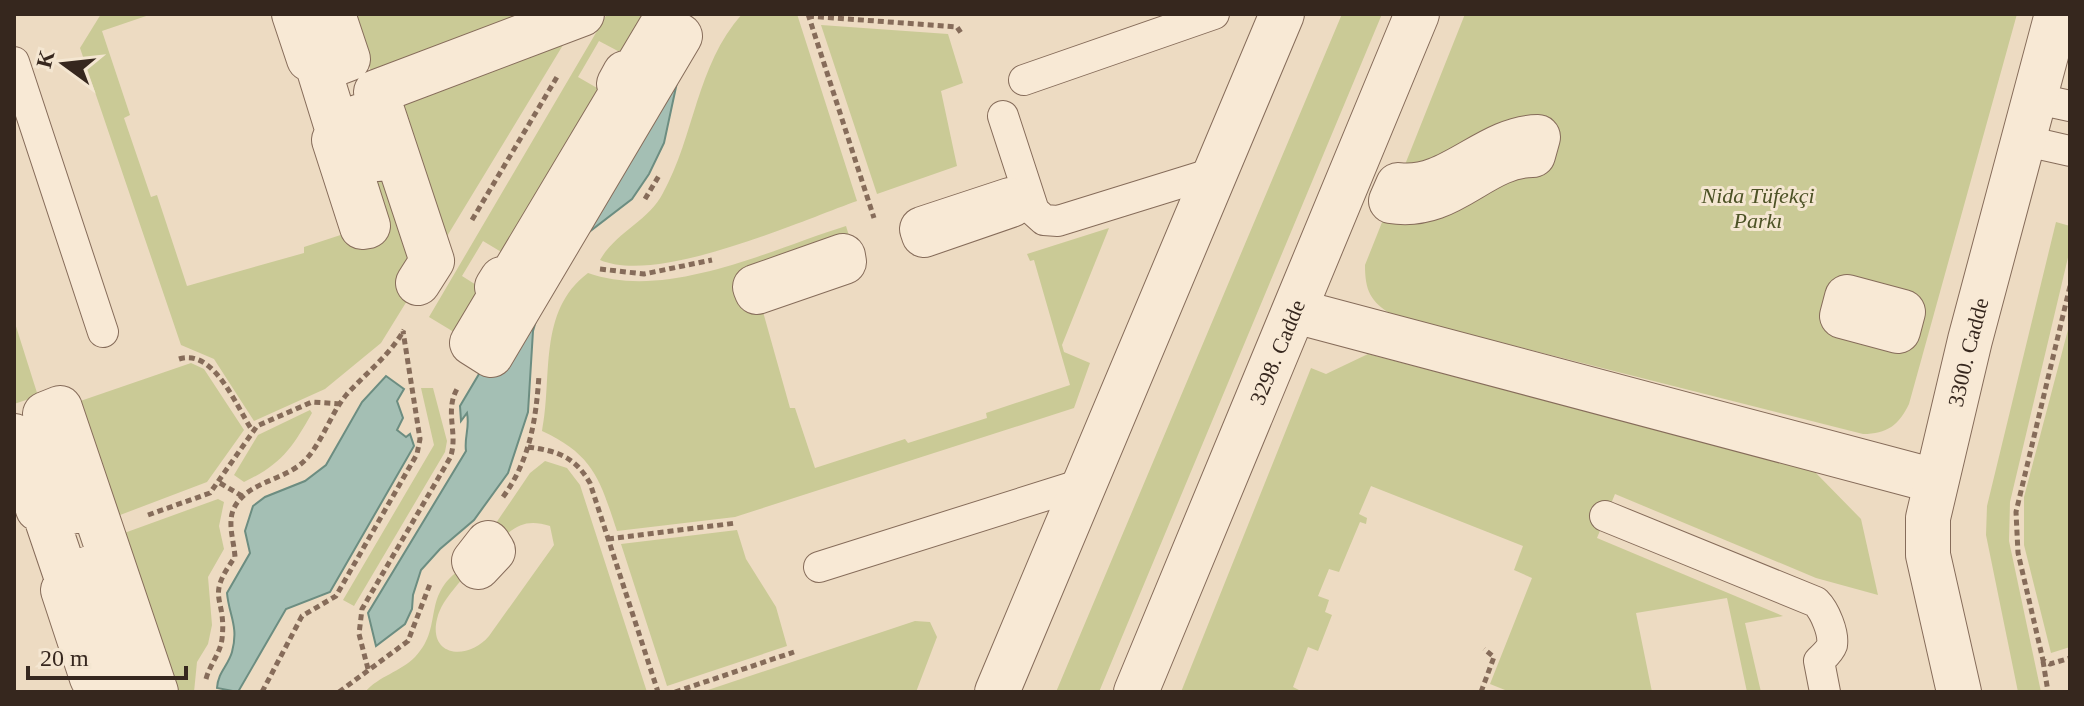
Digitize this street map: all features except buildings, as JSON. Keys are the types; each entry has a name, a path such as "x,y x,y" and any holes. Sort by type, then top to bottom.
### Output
{"street":[{"path":"294,14 309,59 315,57 301,14"},
{"path":"333,14 348,59 319,70 327,98 336,125 364,115 418,283 432,261 376,92 582,14"},
{"path":"352,14 371,71 525,14"},
{"path":"997,692 1282,14"},
{"name":"3298. Cadde","path":"1136,692 1417,14"},
{"name":"3300. Cadde","path":"1959,692 1928,555 1928,518 2022,140 2051,102 2057,14"},
{"path":"662,25 680,36 491,355 472,343 503,291 497,287 502,279 508,283 625,87 619,84 625,73 631,77 662,25"},
{"path":"1295,311 1935,481"},
{"path":"14,404 38,396 43,410 15,420 43,507 38,509 14,436"},
{"path":"137,692 95,566 66,576 47,520 76,510 45,414 60,408 156,692"}],"lane":[{"path":"1024,80 1214,14"},
{"path":"14,62 103,332"},
{"path":"1003,116 1034,211 1044,220 1058,221 1216,172"},
{"path":"2022,140 2070,151"},
{"path":"819,567 1085,483"},
{"path":"1605,516 1816,602 1825,613 1831,640 1830,650 1819,661 1825,692"}],"path":[{"path":"878,231 808,15 957,27 961,33"},
{"path":"469,224 563,66"},
{"path":"2048,692 2018,553 2016,512 2067,310 2070,286"},
{"path":"206,692 206,678 220,652 222,637 217,587 220,575 235,557 231,519 242,496 290,473 308,457 341,404 394,348 409,323"},
{"path":"262,692 302,616 336,596 417,454 420,439 403,331"},
{"path":"179,359 190,356 205,361 252,430"},
{"path":"102,532 210,493 220,483 252,430 312,402 341,404"},
{"path":"528,447 556,451 582,469 590,483 658,692"},
{"path":"220,483 242,496"},
{"path":"608,539 736,523"},
{"path":"1481,692 1494,657 1484,649"},
{"path":"675,692 794,652"},
{"path":"2043,660 2050,664 2070,658"}],"green space":[{"path":"101,14 152,14 102,31 130,115 124,118 151,197 157,195 187,286 304,253 304,247 368,226 364,115 418,283 381,343 325,389 254,421 214,359 181,345 80,48"},
{"path":"352,14 525,14 371,71"},
{"path":"607,14 669,14 633,59 599,41 578,77 611,96 513,259 483,241 462,276 492,295 472,343 429,317"},
{"path":"742,14 797,14 857,201 728,248 691,258 625,266 600,260 650,211 663,193 674,171 705,78 727,34"},
{"path":"1342,14 1382,14 1099,692 1056,692"},
{"name":"Nida Tüfekçi Parkı","path":"1465,14 2017,14 1909,404 1901,418 1885,430 1863,434 1393,315 1379,305 1370,294 1365,265"},
{"path":"580,17 432,261 376,92"},
{"path":"821,25 948,34 963,83 941,91 957,166 877,194"},
{"path":"2056,222 2070,226 2070,249 2010,502 2009,541 2041,692 2018,692 1986,535 1987,506"},
{"path":"846,226 854,252 756,287 790,408 795,408 815,468 905,439 908,443 987,418 986,413 1070,385 1034,260 1030,261 1027,254 1109,228 1062,345 1064,352 1090,363 1074,408 735,517 617,531 593,471 573,450 542,431 554,326 561,306 572,289 588,273 619,280 651,281 684,277 751,259"},
{"path":"14,320 38,396 14,404"},
{"path":"2070,322 2070,647 2051,653 2024,545 2024,497"},
{"path":"1368,354 1814,471 1861,519 1878,595 1816,578 1615,494 1597,538 1783,616 1745,623 1761,692 1747,692 1727,598 1636,613 1652,692 1510,692 1490,684 1532,578 1514,570 1523,546 1371,486 1359,514 1367,518 1366,524 1360,522 1339,572 1329,569 1318,596 1329,600 1325,612 1332,615 1318,651 1308,647 1293,687 1303,692 1181,692 1311,368 1326,374"},
{"path":"191,363 204,369 244,430 207,482 99,523 60,408"},
{"path":"421,388 433,388 447,441 445,452 354,606 343,600 434,445"},
{"path":"310,410 312,413 298,436 285,454 268,469 244,482 234,475 258,435"},
{"path":"545,461 567,468 580,485 647,692 365,692 415,657 430,632 438,596 445,584 456,572 474,561 440,610 436,632 444,648 461,652 480,644 489,636 554,545 550,526 525,524 503,538 494,526 530,473"},
{"path":"218,499 224,502 219,526 224,549 208,577 212,625 208,644 197,662 194,692 156,692 105,540"},
{"path":"737,530 746,559 776,607 787,646 667,686 621,544"},
{"path":"915,621 930,622 937,637 916,692 702,692"}],"shaded area":[{"path":"679,73 664,143 649,174 632,199 580,239 540,307 533,331 528,412 508,473 474,520 421,570 412,609 405,624 376,646 368,613 466,451 468,418 467,413 461,421 460,406 628,123"},
{"path":"386,376 404,389 397,401 403,418 397,430 406,437 410,434 414,446 330,592 286,609 238,692 217,688 234,643 227,593 250,553 245,531 253,506 265,497 305,481 326,465 362,402"}]}
